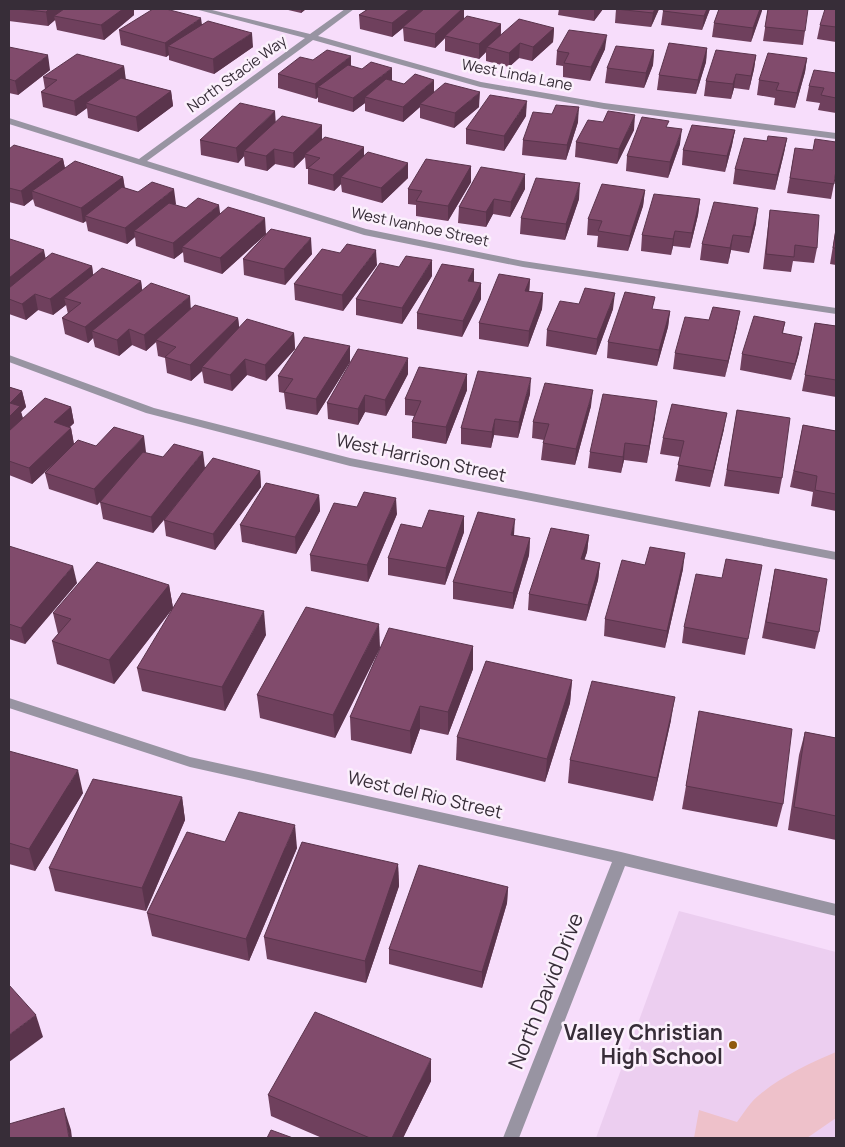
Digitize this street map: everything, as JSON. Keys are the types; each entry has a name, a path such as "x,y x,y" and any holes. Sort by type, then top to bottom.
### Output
{"street":[{"name":"West Linda Lane","path":"199,9 311,37 480,84 604,106 836,136"},
{"name":"North Stacie Way","path":"140,162 350,9"},
{"name":"West Ivanhoe Street","path":"9,121 374,234 524,264 836,311"},
{"name":"West Harrison Street","path":"9,358 150,412 350,462 836,556"},
{"name":"West del Rio Street","path":"9,703 190,762 621,858 836,910"},
{"name":"North David Drive","path":"511,1138 621,858"}],"shaded area":[{"name":"Valley Christian High School","path":"679,911 836,952 836,1138 596,1138"},
{"path":"836,1052 836,1118 807,1138 694,1138 699,1110 737,1122 751,1103 769,1087 803,1067"}],"building":[{"path":"19,9 49,9 46,12"},
{"path":"64,9 123,9 101,25 54,16"},
{"path":"153,9 166,9 201,18 165,43 119,30"},
{"path":"368,9 410,9 392,23 359,15"},
{"path":"424,9 462,9 435,34 403,27"},
{"path":"616,9 655,9 653,13"},
{"path":"664,9 707,9 704,16 663,11"},
{"path":"719,9 760,9 753,28 714,23"},
{"path":"768,9 808,9 805,31 765,27"},
{"path":"825,9 836,9 836,27 820,25"},
{"path":"467,16 501,24 479,44 445,36"},
{"path":"519,19 554,28 533,47 520,43 509,53 487,47"},
{"path":"208,21 252,33 213,59 168,46"},
{"path":"569,30 607,35 591,67 564,63 569,53 557,51"},
{"path":"669,43 707,48 698,80 659,75"},
{"path":"616,46 654,50 646,73 607,68"},
{"path":"9,47 48,55 15,81 9,79"},
{"path":"327,50 351,56 315,84 278,74 300,57 313,60"},
{"path":"716,50 756,55 751,76 736,74 733,84 706,81"},
{"path":"768,53 807,58 797,93 776,90 779,83 759,80"},
{"path":"77,54 124,66 74,101 41,92 57,80 43,77"},
{"path":"371,62 392,68 353,98 318,87 348,65 362,69"},
{"path":"814,70 836,73 836,98 821,95 824,88 809,86"},
{"path":"415,74 434,80 403,107 365,97 386,79 404,84"},
{"path":"121,78 171,91 136,117 86,103"},
{"path":"445,83 480,92 455,113 420,104"},
{"path":"490,95 527,101 504,136 466,129"},
{"path":"240,103 275,111 236,148 200,140"},
{"path":"556,105 579,107 567,145 523,140 533,112 552,114"},
{"path":"608,111 635,115 619,149 576,142 588,120 603,122"},
{"path":"282,116 322,125 293,153 274,149 266,156 244,151"},
{"path":"642,117 669,121 666,127 682,129 670,162 627,156"},
{"path":"692,125 735,130 727,156 683,150"},
{"path":"768,136 787,138 777,175 735,169 744,138 767,141"},
{"path":"325,137 364,147 333,175 308,168 320,158 305,154"},
{"path":"815,139 836,142 834,184 790,178 795,148 813,150"},
{"path":"14,145 63,159 21,191 9,188 9,149"},
{"path":"368,152 408,163 381,188 341,177"},
{"path":"426,159 471,166 448,206 416,201 422,191 408,189"},
{"path":"75,161 123,177 81,208 32,191"},
{"path":"481,167 525,174 511,202 494,199 486,212 459,207"},
{"path":"536,178 580,183 566,224 521,218"},
{"path":"152,182 174,189 125,228 85,216 122,187 138,192"},
{"path":"602,184 645,190 630,236 598,231 602,221 588,219"},
{"path":"654,194 700,199 692,233 675,231 673,239 642,235"},
{"path":"198,198 219,205 173,243 134,231 169,203 186,208"},
{"path":"714,202 758,208 751,237 733,235 730,248 702,244"},
{"path":"228,207 265,218 220,258 182,247"},
{"path":"770,210 819,215 817,248 795,245 794,257 766,254"},
{"path":"271,229 311,238 284,269 243,259"},
{"path":"836,229 836,248 833,248"},
{"path":"9,240 44,250 9,278"},
{"path":"347,244 376,250 342,295 294,284 322,249 340,253"},
{"path":"52,253 92,266 50,299 35,294 22,304 9,299 9,288"},
{"path":"406,256 432,260 402,308 356,299 380,263 399,267"},
{"path":"442,264 474,269 468,281 481,283 463,321 417,313"},
{"path":"102,268 141,281 85,327 62,318 81,303 64,298"},
{"path":"499,274 530,279 525,291 543,293 529,331 479,323"},
{"path":"151,283 190,296 144,335 129,329 117,340 92,331"},
{"path":"585,288 615,293 597,339 547,330 560,301 579,304"},
{"path":"625,292 655,297 652,309 670,311 659,350 608,342"},
{"path":"195,305 238,318 190,365 165,357 176,347 156,340"},
{"path":"713,307 740,311 728,361 675,353 685,317 709,320"},
{"path":"754,316 785,322 782,333 802,337 795,364 742,354"},
{"path":"247,319 294,333 265,365 245,359 230,375 202,367"},
{"path":"815,323 836,326 836,380 805,375"},
{"path":"304,337 350,346 316,399 284,392 293,379 278,376"},
{"path":"358,349 408,358 385,400 365,395 358,409 327,403"},
{"path":"419,367 467,374 446,427 412,422 421,401 405,399"},
{"path":"478,371 531,378 519,422 495,419 492,432 461,428"},
{"path":"545,383 593,390 576,449 543,443 549,424 533,422"},
{"path":"9,387 22,391 10,403 20,406 9,417"},
{"path":"603,394 657,401 649,446 625,443 623,457 590,452"},
{"path":"45,398 71,407 54,422 71,428 29,468 9,461 9,431"},
{"path":"672,404 727,413 713,471 678,465 684,441 663,438"},
{"path":"737,410 790,418 782,478 727,470"},
{"path":"803,425 836,431 836,494 815,490 817,476 794,471"},
{"path":"114,427 144,436 94,489 45,473 78,440 96,446"},
{"path":"174,444 203,452 151,517 100,502 143,452 163,457"},
{"path":"213,458 260,471 213,534 164,520"},
{"path":"266,483 319,495 295,537 240,525"},
{"path":"364,492 396,498 367,565 310,555 334,503 357,507"},
{"path":"429,510 464,516 446,568 388,558 401,524 422,528"},
{"path":"478,512 515,519 511,535 530,538 513,593 453,582"},
{"path":"551,528 589,535 581,559 600,563 588,605 529,594"},
{"path":"9,546 73,566 21,628 9,624"},
{"path":"650,547 685,553 667,631 605,619 622,560 645,565"},
{"path":"726,559 762,565 748,639 684,627 696,574 722,578"},
{"path":"97,562 169,585 109,660 52,641 71,619 53,613"},
{"path":"775,569 827,579 819,632 766,622"},
{"path":"182,593 264,611 222,687 137,668"},
{"path":"306,607 379,624 333,715 257,695"},
{"path":"389,628 473,646 448,712 420,706 410,731 350,717"},
{"path":"486,661 572,680 547,759 457,737"},
{"path":"592,681 675,697 657,778 570,760"},
{"path":"699,711 792,729 783,804 686,786"},
{"path":"805,732 836,738 836,816 794,807"},
{"path":"9,751 78,770 29,849 9,843"},
{"path":"93,779 182,797 142,888 49,868"},
{"path":"239,812 295,825 246,939 147,913 187,832 225,842"},
{"path":"302,842 398,864 365,961 264,937"},
{"path":"419,865 508,887 482,972 389,949"},
{"path":"9,985 36,1015 9,1035"},
{"path":"315,1012 431,1059 392,1138 370,1138 268,1095"},
{"path":"64,1108 69,1138 9,1138 9,1124"},
{"path":"271,1130 293,1138 267,1138"}],"place":[{"name":"Valley Christian High School","path":"733,1045"}]}
